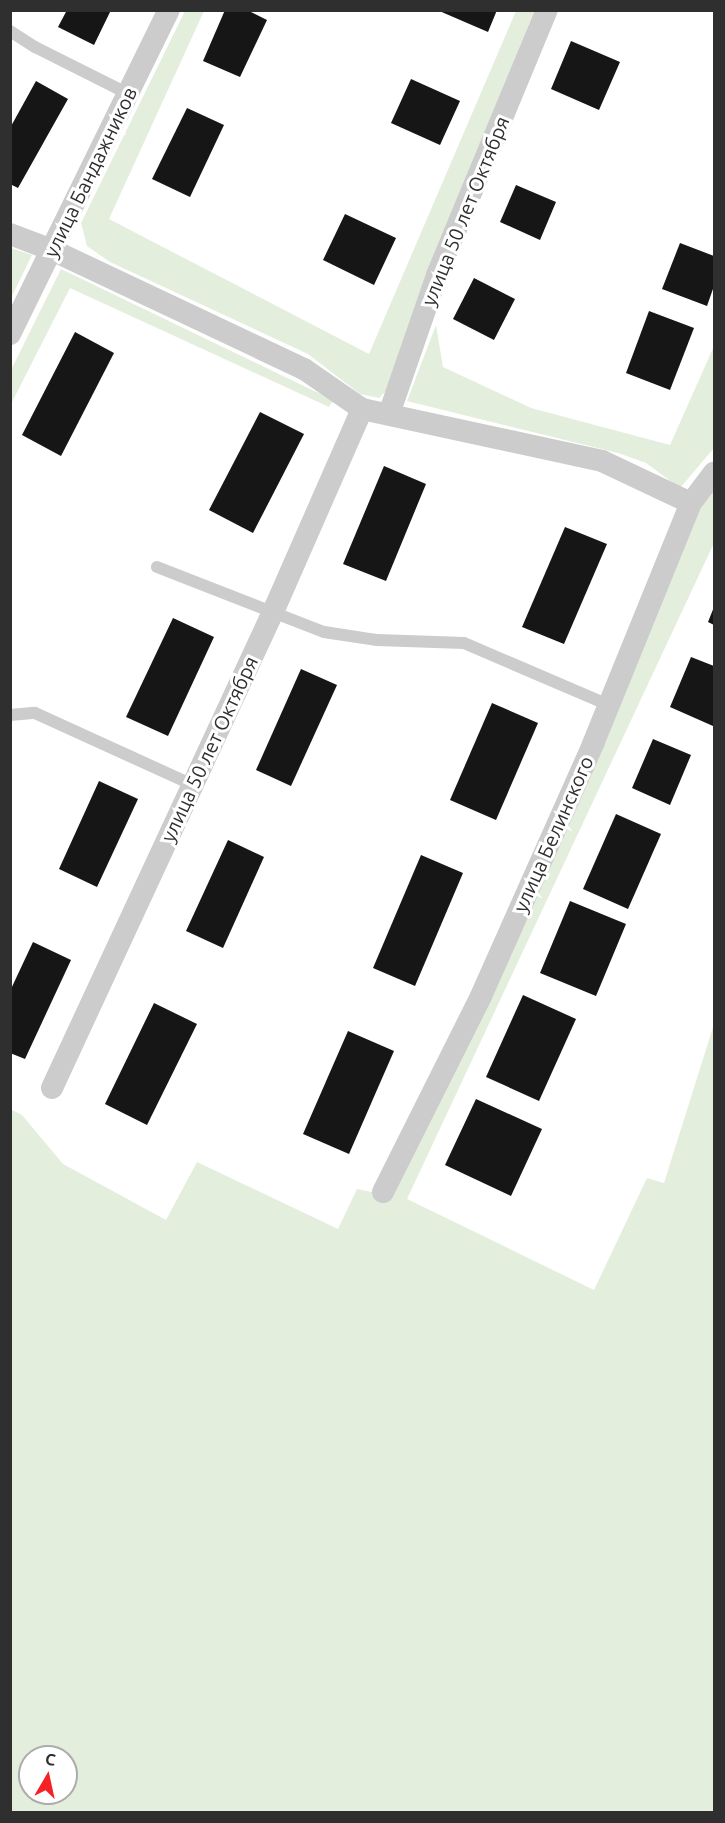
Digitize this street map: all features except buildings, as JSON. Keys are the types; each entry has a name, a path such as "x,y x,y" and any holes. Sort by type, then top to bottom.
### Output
{"street":[{"name":"улица Бандажников","path":"10,334 169,10"},
{"name":"улица 50 лет Октября","path":"389,414 437,275 547,10"},
{"path":"10,234 52,250 304,369 362,409 602,461 691,502"},
{"name":"улица 50 лет Октября","path":"52,1088 273,612 362,409"},
{"name":"улица Белинского","path":"383,1192 481,996 609,705 691,502 714,473"}],"lane":[{"path":"10,31 35,47 129,94"},
{"path":"157,567 324,632 377,640 464,643 609,705"},
{"path":"10,716 35,713 193,785"}],"green space":[{"path":"185,11 204,11 109,219 369,354 516,11 534,11 429,269 389,388 379,398 360,394 308,354 110,262 87,246 81,223"},
{"path":"10,248 32,255 11,298"},
{"path":"61,269 333,400 329,407 70,288 11,404 11,370"},
{"path":"436,325 443,367 531,408 670,445 714,346 714,448 680,488 646,463 618,453 407,401"},
{"path":"714,487 714,543 407,1199 594,1290 647,1178 664,1183 714,1024 714,1812 11,1812 10,1109 22,1115 63,1164 166,1220 197,1162 338,1229 357,1189 392,1196 491,995 602,751 692,522"}]}
